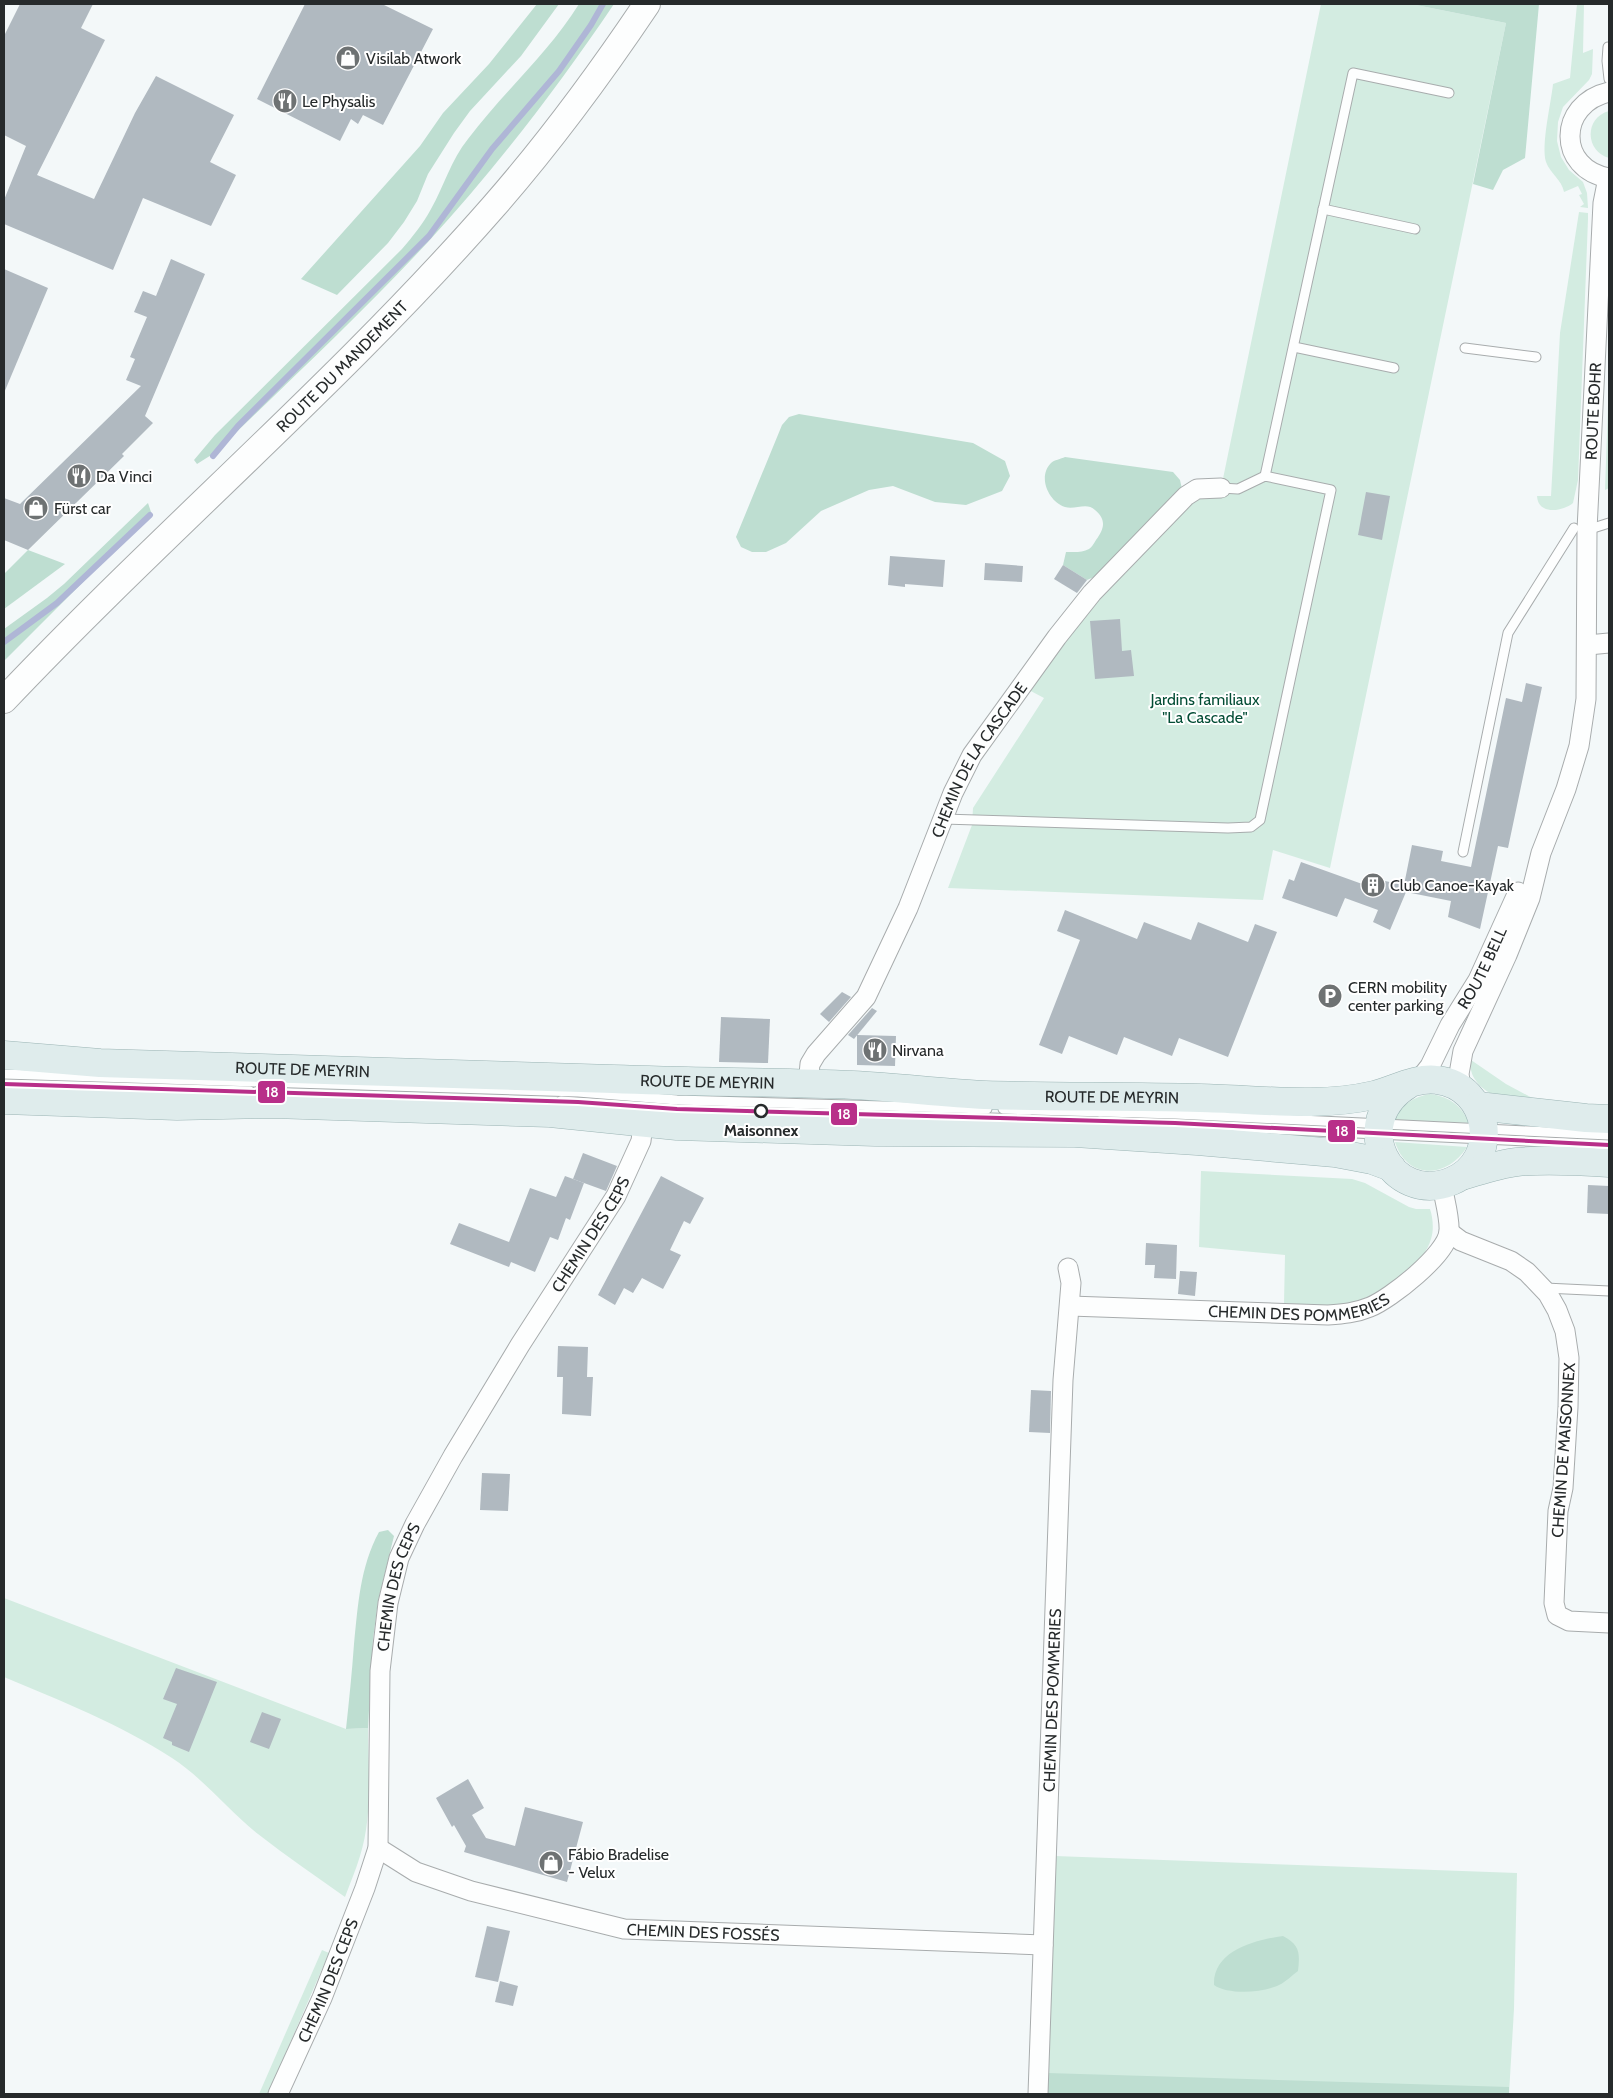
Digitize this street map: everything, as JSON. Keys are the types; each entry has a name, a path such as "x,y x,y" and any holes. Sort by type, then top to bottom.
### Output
{"main road":[{"name":"ROUTE DU MANDEMENT","path":"4,700 47,655 328,380 440,266 495,205 568,116 647,4"},
{"name":"ROUTE DE MEYRIN","path":"4,1055 100,1063 853,1085 981,1094 1087,1098 1150,1096 1296,1102 1366,1097 1414,1082 1441,1080 1477,1116 1609,1119"},
{"path":"1391,1168 1384,1158 1378,1129 1384,1108 1392,1096 1414,1082"},
{"path":"4,1100 177,1106 273,1104 540,1112 643,1124 875,1132 1075,1133 1147,1137 1334,1153 1372,1160 1391,1168 1404,1178 1419,1184 1453,1180 1493,1166 1518,1162 1609,1162"},
{"path":"1453,1180 1478,1159 1477,1116"}],"street":[{"name":"ROUTE BOHR","path":"1588,645 1581,529 1602,211 1609,178 1594,174 1583,166 1574,154 1570,141 1571,126 1576,113 1585,102 1597,95 1609,92"},
{"name":"CHEMIN DE LA CASCADE","path":"808,1085 810,1064 816,1054 866,997 908,908 952,793 972,755 1057,637 1092,593 1186,496 1197,490 1220,488"},
{"path":"1588,645 1609,643"},
{"name":"ROUTE BELL","path":"1477,1116 1459,1074 1463,1050 1521,922 1530,898 1541,853 1563,797 1579,746 1586,698 1588,645"},
{"name":"ROUTE BELL","path":"1414,1082 1430,1066 1447,1032 1478,980 1518,892 1541,853"},
{"name":"CHEMIN DES CEPS","path":"278,2094 322,1998 365,1888 378,1848 380,1671 388,1603 399,1558 415,1524 453,1456 520,1345 616,1196 641,1141 643,1124"},
{"path":"1449,1232 1453,1180"},
{"name":"CHEMIN DE MAISONNEX","path":"1449,1232 1461,1241 1511,1261 1527,1272 1543,1288 1557,1310 1565,1332 1569,1358 1564,1479 1558,1511 1554,1603 1557,1615 1569,1621 1609,1623"},
{"name":"CHEMIN DES POMMERIES","path":"1070,1306 1318,1315 1344,1314 1369,1308 1395,1292 1435,1256 1444,1244 1449,1232"},
{"name":"CHEMIN DES POMMERIES","path":"1038,2094 1063,1380 1071,1283 1068,1268"},
{"name":"CHEMIN DES FOSSÉS","path":"378,1848 416,1872 471,1891 624,1929 1043,1945"}],"lane":[{"path":"1608,47 1609,79"},
{"path":"1265,476 1353,73 1449,93"},
{"path":"1323,210 1415,229"},
{"path":"1294,347 1394,368"},
{"path":"1465,348 1536,357"},
{"path":"943,819 1228,828 1251,827 1260,820 1331,490 1265,476 1238,489 1220,488"},
{"path":"1463,852 1506,640 1511,626 1581,529 1609,524"},
{"path":"4,1074 568,1092 677,1100 1176,1114 1378,1129"},
{"path":"4,1084 568,1101 677,1109 1378,1129 1477,1116 1609,1136"},
{"path":"1477,1116 1609,1145"},
{"path":"1543,1288 1609,1291"}],"green space":[{"path":"537,4 559,4 521,56 470,111 454,133 428,174 417,201 388,243 337,295 301,279 420,146 443,113 489,64"},
{"path":"579,4 614,4 571,66 478,185 428,242 350,322 216,452 197,464 194,460 215,435 402,249 418,230 436,200 462,147 496,105 554,40"},
{"name":"Jardins familiaux \"La Cascade\"","path":"1321,4 1411,4 1506,23 1330,868 1273,850 1263,900 948,888 972,825 973,808 1044,698 1027,689 1080,617 1196,496 1219,498"},
{"path":"1411,4 1539,4 1525,158 1503,170 1493,190 1473,184 1506,23"},
{"path":"1577,4 1584,4 1583,53 1593,49 1592,74 1589,80 1563,107 1558,122 1557,141 1561,157 1569,170 1583,182 1587,193 1588,208 1580,207 1584,204 1579,195 1582,194 1578,186 1564,192 1561,184 1546,162 1545,154 1545,135 1553,84 1570,78"},
{"path":"1609,111 1609,158 1595,149 1591,134 1595,120"},
{"path":"1579,212 1588,213 1588,219 1578,480 1573,503 1557,510 1551,510 1546,509 1538,502 1537,496 1551,496 1560,333"},
{"path":"1609,376 1609,488 1605,490"},
{"path":"799,414 973,443 1005,461 1010,476 1002,491 966,505 935,502 893,486 869,490 821,511 786,543 766,552 752,552 741,547 736,537 782,425 789,417"},
{"path":"1065,457 1173,472 1180,480 1182,489 1094,577 1087,580 1063,565 1066,552 1081,552 1090,548 1101,532 1103,521 1092,508 1085,506 1065,507 1050,495 1045,482 1047,469 1052,462"},
{"path":"148,503 151,512 146,519 4,661 4,629 64,584"},
{"path":"28,550 65,564 4,609 4,574"},
{"path":"1471,1060 1506,1084 1536,1100 1507,1100 1490,1093 1479,1085 1475,1079 1472,1073"},
{"path":"1430,1094 1443,1097 1454,1103 1462,1111 1469,1123 1395,1120 1409,1102"},
{"path":"1395,1142 1467,1147 1459,1158 1449,1165 1439,1170 1428,1171 1418,1169 1408,1163"},
{"path":"1201,1171 1352,1179 1365,1183 1409,1207 1430,1209 1433,1232 1426,1250 1418,1261 1396,1280 1370,1296 1338,1305 1284,1303 1285,1255 1199,1247"},
{"path":"388,1530 394,1536 378,1601 373,1639 368,1728 346,1729 361,1586 368,1559 379,1532"},
{"path":"4,1598 346,1729 368,1728 369,1792 367,1825 360,1856 345,1897 258,1834 195,1775 172,1758 132,1734 4,1677"},
{"path":"1055,1856 1517,1873 1514,2009 1509,2094 1046,2094"},
{"path":"1283,1936 1296,1946 1299,1954 1298,1971 1284,1982 1272,1988 1246,1992 1236,1992 1214,1985 1216,1973 1228,1955 1249,1944"},
{"path":"322,1950 329,1953 268,2094 259,2094"},
{"path":"1047,2073 1509,2087 1509,2094 1046,2094"}],"building":[{"path":"20,4 93,4 81,28 105,40 37,175 94,199 135,113 156,76 234,115 210,162 236,175 211,226 143,198 113,270 4,224 4,200 26,146 4,135 4,36"},
{"path":"305,4 382,4 433,29 383,125 363,115 358,124 351,119 340,141 257,99"},
{"path":"171,259 205,274 145,416 153,423 122,454 124,456 28,550 4,540 4,498 20,504 141,386 126,380 135,359 130,357 147,317 134,312 143,291 156,296"},
{"path":"4,269 48,288 4,393"},
{"path":"1366,492 1390,496 1382,540 1358,535"},
{"path":"890,556 945,560 943,587 905,584 905,587 888,585"},
{"path":"985,563 1023,566 1022,582 984,580"},
{"path":"1063,565 1087,580 1077,593 1054,579"},
{"path":"1120,619 1122,651 1131,650 1134,676 1095,679 1090,621"},
{"path":"1526,683 1542,687 1508,848 1498,846 1480,929 1448,917 1451,901 1406,892 1390,930 1373,922 1378,910 1345,898 1337,917 1282,898 1289,879 1294,881 1301,862 1365,885 1366,877 1404,885 1412,845 1443,851 1441,861 1471,867 1506,698 1522,702"},
{"path":"1065,910 1137,939 1144,922 1191,940 1198,922 1248,942 1255,924 1277,932 1228,1057 1179,1038 1172,1056 1124,1037 1117,1055 1069,1036 1062,1054 1039,1045 1080,940 1057,931"},
{"path":"842,992 851,997 829,1022 820,1014"},
{"path":"872,1008 877,1011 854,1039 848,1035"},
{"path":"721,1017 770,1019 768,1063 719,1062"},
{"path":"857,1035 896,1036 895,1066 857,1065"},
{"path":"583,1153 617,1166 606,1191 573,1179"},
{"path":"565,1176 584,1183 570,1220 566,1218 558,1240 550,1237 535,1272 511,1262 509,1267 450,1244 459,1223 509,1242 530,1188 556,1197"},
{"path":"661,1176 704,1198 690,1224 684,1221 670,1250 681,1255 663,1289 642,1278 633,1293 624,1288 615,1305 598,1295"},
{"path":"1588,1185 1609,1186 1609,1214 1587,1213"},
{"path":"1146,1243 1177,1245 1176,1279 1154,1278 1155,1265 1145,1265"},
{"path":"1180,1271 1197,1272 1195,1296 1178,1294"},
{"path":"558,1346 588,1347 587,1377 593,1377 591,1416 562,1414 563,1377 557,1377"},
{"path":"1031,1390 1051,1391 1050,1433 1029,1432"},
{"path":"482,1473 510,1474 508,1511 480,1510"},
{"path":"176,1668 217,1682 189,1752 172,1745 172,1742 163,1738 177,1704 163,1699"},
{"path":"262,1712 281,1719 269,1749 250,1742"},
{"path":"468,1779 484,1808 472,1815 486,1838 515,1846 525,1807 583,1822 567,1882 464,1852 466,1846 454,1825 452,1827 436,1798"},
{"path":"487,1926 510,1931 498,1982 475,1977"},
{"path":"500,1981 518,1986 513,2006 495,2002"}],"waterway":[{"path":"213,456 238,426 429,236 492,149 559,71 603,4"},
{"path":"4,642 57,603 150,515"}],"transit line":[{"name":"18","path":"4,1084 578,1102 677,1109 1175,1123 1609,1145"}],"place":[{"name":"Visilab Atwork","path":"348,58"},
{"name":"Le Physalis","path":"285,101"},
{"name":"Da Vinci","path":"79,476"},
{"name":"Fürst car","path":"36,508"},
{"name":"Club Canoe-Kayak","path":"1373,885"},
{"name":"CERN mobility center parking","path":"1330,996"},
{"name":"Nirvana","path":"875,1050"},
{"name":"Maisonnex","path":"761,1111"},
{"name":"Fábio Bradelise - Velux","path":"551,1863"}]}
